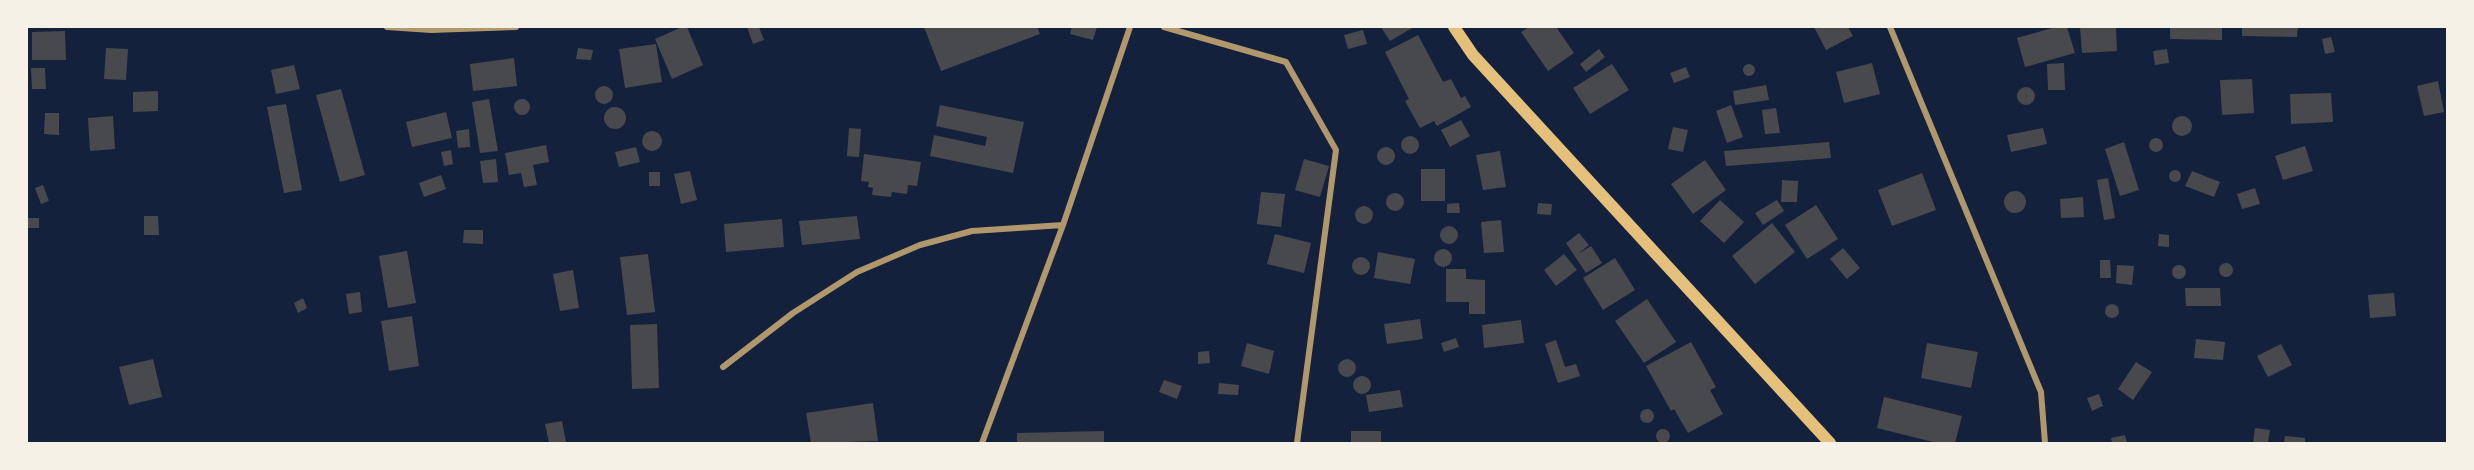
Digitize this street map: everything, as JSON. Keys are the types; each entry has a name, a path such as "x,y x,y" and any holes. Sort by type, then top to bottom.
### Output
{"main road":[{"path":"1454,27 1473,55 1830,443"}],"street":[{"path":"387,27 430,30 516,27"},
{"path":"982,443 1063,225 1130,27"},
{"path":"1164,27 1286,62 1336,150 1297,443"},
{"path":"1890,27 2041,392 2045,443"},
{"path":"723,367 793,313 857,272 920,245 972,231 1063,225"}],"building":[{"path":"687,27 703,65 672,79 655,39"},
{"path":"747,27 759,27 764,40 753,44"},
{"path":"924,27 1037,27 1040,34 941,71"},
{"path":"1072,27 1097,27 1093,40 1070,34"},
{"path":"1381,27 1414,27 1390,41"},
{"path":"1529,27 1556,27 1574,53 1548,71 1521,32"},
{"path":"1814,27 1848,27 1853,36 1826,50"},
{"path":"2056,27 2067,27 2075,53 2025,67 2017,38"},
{"path":"2080,27 2116,27 2117,51 2082,53"},
{"path":"2170,27 2222,27 2222,40 2170,39"},
{"path":"2242,27 2298,27 2297,37 2242,36"},
{"path":"1363,30 1367,44 1348,49 1344,35"},
{"path":"65,31 66,60 32,60 32,32"},
{"path":"1418,35 1443,82 1451,79 1461,98 1465,96 1471,107 1437,126 1434,121 1420,128 1405,101 1409,99 1385,52"},
{"path":"2331,37 2335,52 2325,54 2322,39"},
{"path":"656,44 662,82 625,88 619,49"},
{"path":"106,48 128,49 126,80 104,79"},
{"path":"578,48 593,50 591,60 576,59"},
{"path":"1599,49 1605,57 1586,72 1580,64"},
{"path":"2167,49 2169,63 2155,65 2153,51"},
{"path":"514,58 517,86 473,91 470,64"},
{"path":"1872,63 1880,94 1844,103 1836,72"},
{"path":"2064,63 2065,90 2048,90 2047,64"},
{"path":"1612,64 1629,90 1590,114 1573,88"},
{"path":"1751,64 1754,65 1754,75 1747,76 1744,75 1743,68 1744,65"},
{"path":"294,65 300,89 276,94 271,70"},
{"path":"1686,67 1690,77 1674,83 1670,73"},
{"path":"31,68 45,68 46,89 32,89"},
{"path":"2252,79 2254,113 2222,115 2220,80"},
{"path":"2438,81 2444,112 2424,116 2417,86"},
{"path":"1766,85 1769,100 1735,105 1733,91"},
{"path":"600,86 608,86 613,91 611,102 600,104 595,99 595,91"},
{"path":"2026,87 2032,90 2035,96 2032,102 2026,105 2020,102 2017,96 2020,90"},
{"path":"341,89 365,175 340,182 316,95"},
{"path":"158,91 158,111 133,112 133,92"},
{"path":"2331,93 2333,122 2291,124 2290,94"},
{"path":"489,99 498,151 480,153 472,102"},
{"path":"519,99 525,99 530,107 528,113 519,115 514,110 514,104"},
{"path":"286,104 302,190 284,193 267,107"},
{"path":"940,105 1024,122 1013,173 930,156 934,135 985,146 987,137 936,126"},
{"path":"1731,105 1743,137 1727,143 1716,111"},
{"path":"615,107 623,110 626,118 623,126 615,129 607,126 604,118 607,110"},
{"path":"1776,108 1780,133 1765,134 1762,110"},
{"path":"446,112 452,138 412,147 406,122"},
{"path":"45,113 59,113 59,135 44,134"},
{"path":"113,116 115,149 90,151 88,118"},
{"path":"2182,116 2189,119 2192,126 2189,133 2182,136 2175,133 2172,126 2175,119"},
{"path":"1461,120 1470,136 1450,147 1441,130"},
{"path":"1673,127 1688,130 1683,152 1668,149"},
{"path":"849,128 861,129 859,157 847,156"},
{"path":"2043,128 2047,144 2011,152 2007,135"},
{"path":"469,129 470,147 458,148 456,131"},
{"path":"652,131 659,134 662,141 659,148 652,151 645,148 642,141 645,134"},
{"path":"1410,136 1416,139 1419,145 1416,151 1410,154 1404,151 1401,145 1404,139"},
{"path":"2156,138 2161,140 2163,145 2161,150 2156,152 2151,150 2149,145 2151,140"},
{"path":"1829,142 1831,158 1726,166 1724,151"},
{"path":"2124,142 2139,190 2120,196 2105,149"},
{"path":"546,145 549,162 533,165 537,185 524,187 521,173 509,175 505,153"},
{"path":"2305,146 2313,171 2283,180 2275,156"},
{"path":"636,147 640,162 619,167 615,152"},
{"path":"1386,147 1392,150 1395,156 1392,162 1386,165 1380,162 1377,156 1380,150"},
{"path":"451,150 453,164 444,166 441,152"},
{"path":"1500,151 1506,187 1483,190 1476,155"},
{"path":"864,154 921,162 917,186 908,185 907,194 892,192 891,197 872,195 873,188 868,187 869,182 861,181"},
{"path":"496,159 498,182 483,183 480,161"},
{"path":"1304,159 1329,166 1320,197 1295,190"},
{"path":"1705,160 1726,190 1693,214 1671,184"},
{"path":"1421,169 1445,169 1445,201 1421,201"},
{"path":"2177,170 2181,176 2177,182 2173,182 2169,174"},
{"path":"690,171 697,200 681,204 674,174"},
{"path":"2192,171 2220,182 2214,197 2185,186"},
{"path":"649,172 660,172 660,186 649,186"},
{"path":"1922,173 1936,210 1892,226 1878,190"},
{"path":"441,175 446,189 424,197 419,183"},
{"path":"2108,178 2115,218 2104,220 2097,180"},
{"path":"1782,180 1798,181 1797,202 1781,202"},
{"path":"43,185 49,201 41,204 35,188"},
{"path":"2255,188 2260,204 2242,209 2237,194"},
{"path":"2015,191 2025,198 2026,202 2019,212 2015,213 2005,206 2004,202 2011,192"},
{"path":"1261,192 1285,194 1281,227 1257,224"},
{"path":"1395,193 1401,196 1404,202 1401,208 1395,211 1389,208 1386,202 1389,196"},
{"path":"2083,197 2084,217 2061,218 2060,199"},
{"path":"1720,200 1744,222 1724,243 1700,221"},
{"path":"1777,200 1784,211 1763,225 1755,213"},
{"path":"1459,203 1460,213 1447,213 1447,204"},
{"path":"1538,203 1552,204 1551,215 1537,214"},
{"path":"1816,205 1838,239 1807,259 1785,225"},
{"path":"1364,206 1370,209 1373,215 1370,221 1364,224 1358,221 1355,215 1358,209"},
{"path":"144,216 158,216 159,235 144,235"},
{"path":"857,216 860,239 802,245 799,221"},
{"path":"27,218 39,218 39,228 27,228"},
{"path":"782,219 784,247 726,252 724,224"},
{"path":"1501,220 1504,252 1484,253 1481,222"},
{"path":"1772,223 1795,252 1755,284 1732,256"},
{"path":"1449,226 1455,229 1458,235 1455,241 1449,244 1443,241 1440,235 1443,229"},
{"path":"464,230 483,230 483,244 463,243"},
{"path":"1579,233 1589,245 1578,254 1591,246 1602,263 1586,273 1566,243"},
{"path":"1275,234 1311,243 1304,273 1267,264"},
{"path":"2159,234 2169,235 2169,247 2158,246"},
{"path":"1843,248 1860,268 1847,279 1830,259"},
{"path":"1443,249 1449,252 1452,258 1449,264 1443,267 1437,264 1434,258 1437,252"},
{"path":"407,251 416,303 388,308 379,256"},
{"path":"1378,252 1415,259 1410,284 1374,278"},
{"path":"648,254 655,312 627,315 620,257"},
{"path":"1564,254 1577,270 1556,286 1544,270"},
{"path":"1361,257 1367,260 1370,266 1367,272 1361,275 1355,272 1352,266 1355,260"},
{"path":"1615,258 1635,290 1603,310 1583,278"},
{"path":"2100,260 2110,260 2111,278 2100,278"},
{"path":"2223,263 2229,263 2233,270 2229,277 2223,277 2219,273 2219,267"},
{"path":"2117,265 2134,266 2132,285 2116,283"},
{"path":"2176,265 2182,265 2186,272 2182,279 2176,279 2172,275 2172,269"},
{"path":"1446,269 1466,269 1466,279 1485,280 1485,314 1469,314 1469,302 1446,302"},
{"path":"573,270 579,308 560,311 553,274"},
{"path":"2185,288 2220,288 2221,306 2186,306"},
{"path":"360,292 362,312 349,314 346,294"},
{"path":"2394,293 2396,316 2370,318 2368,295"},
{"path":"303,298 307,308 298,313 294,303"},
{"path":"1647,299 1676,342 1644,363 1615,321"},
{"path":"2109,304 2115,304 2119,311 2115,318 2109,318 2105,314 2105,308"},
{"path":"412,316 419,366 389,371 381,321"},
{"path":"1420,319 1423,339 1387,344 1384,324"},
{"path":"1521,320 1524,343 1484,348 1482,325"},
{"path":"657,324 659,388 632,389 630,325"},
{"path":"1456,338 1459,347 1444,352 1441,343"},
{"path":"2196,339 2225,342 2223,360 2194,358"},
{"path":"1556,340 1565,367 1576,364 1580,376 1558,383 1545,344"},
{"path":"1691,342 1716,387 1710,390 1723,414 1688,433 1674,409 1671,411 1646,366"},
{"path":"1247,343 1274,351 1269,374 1241,366"},
{"path":"1927,343 1978,352 1971,388 1921,378"},
{"path":"2281,344 2292,365 2268,377 2257,356"},
{"path":"1209,351 1210,363 1198,364 1198,352"},
{"path":"153,359 162,397 129,405 119,367"},
{"path":"1347,359 1353,362 1356,368 1353,374 1347,377 1341,374 1338,368 1341,362"},
{"path":"2136,362 2152,372 2133,400 2118,389"},
{"path":"1362,376 1368,379 1371,385 1368,391 1362,394 1356,391 1353,385 1356,379"},
{"path":"1164,380 1182,386 1177,399 1159,392"},
{"path":"1219,383 1239,385 1238,395 1218,394"},
{"path":"1400,390 1403,407 1369,412 1366,395"},
{"path":"2099,394 2103,406 2092,411 2087,398"},
{"path":"1884,397 1962,416 1955,443 1937,443 1877,428"},
{"path":"873,403 878,441 811,443 806,413"},
{"path":"1644,409 1650,409 1654,416 1650,423 1644,423 1640,419 1640,413"},
{"path":"562,421 566,442 549,443 545,424"},
{"path":"2255,428 2270,430 2268,443 2253,443"},
{"path":"1660,429 1666,429 1670,436 1666,443 1660,443 1656,439 1656,433"},
{"path":"1104,431 1104,443 1017,443 1017,433"},
{"path":"1351,431 1381,431 1381,443 1351,443"},
{"path":"2125,435 2127,443 2112,443 2111,438"},
{"path":"2285,436 2305,438 2305,443 2284,443"}]}
